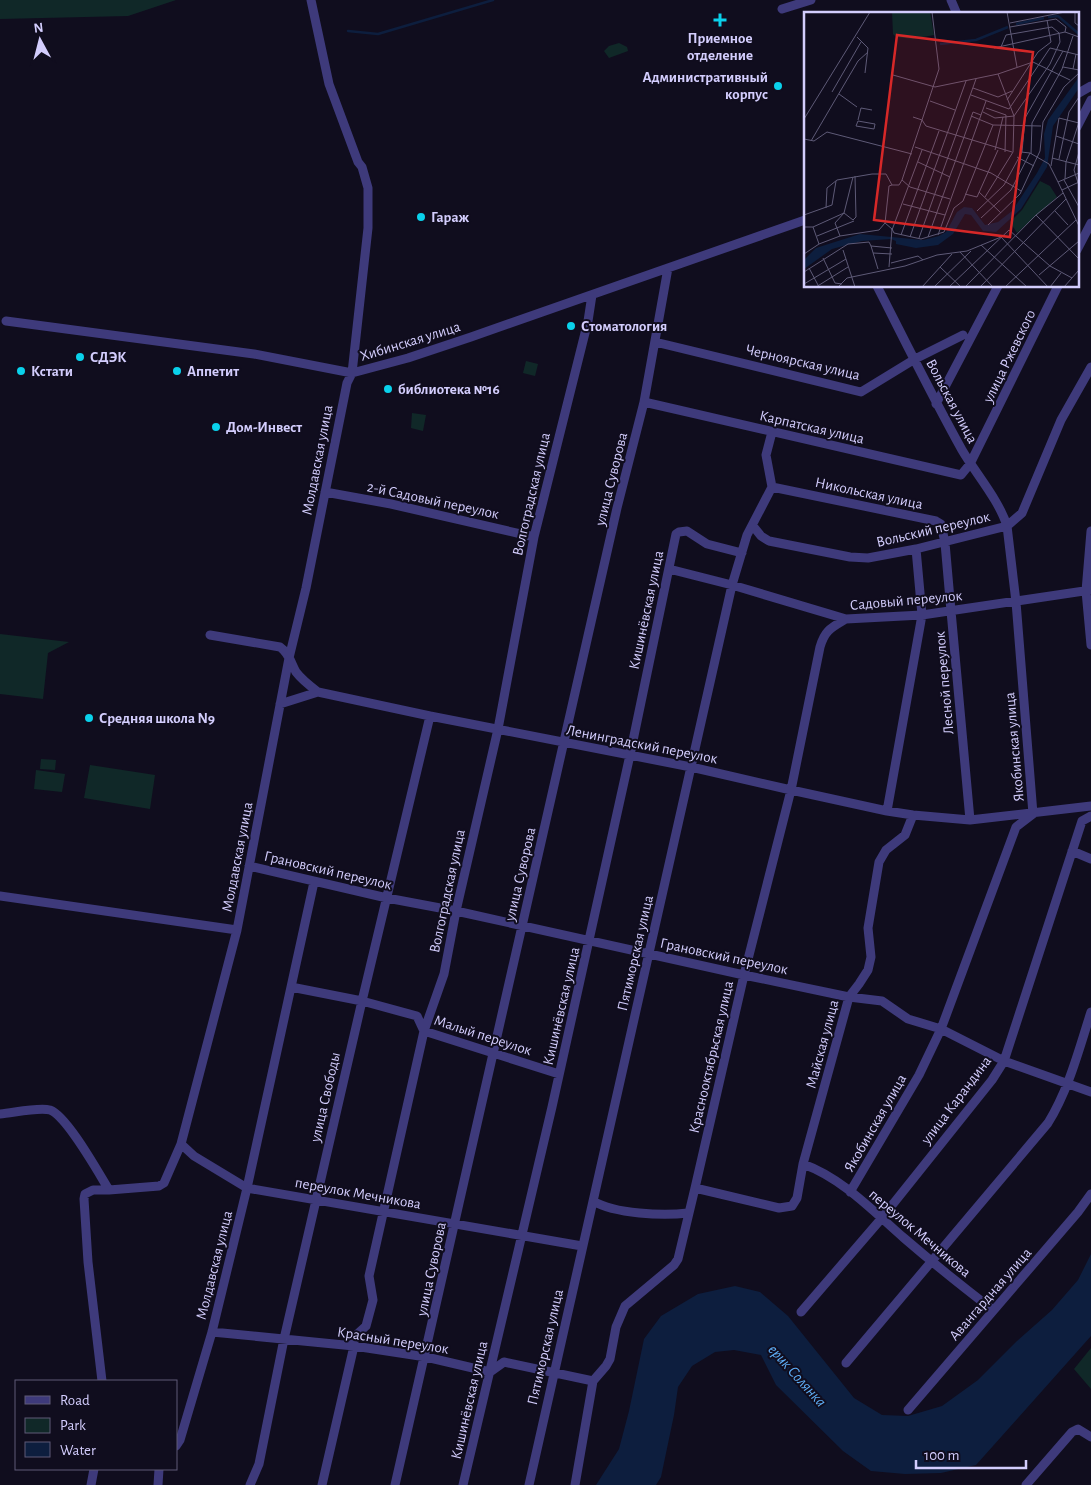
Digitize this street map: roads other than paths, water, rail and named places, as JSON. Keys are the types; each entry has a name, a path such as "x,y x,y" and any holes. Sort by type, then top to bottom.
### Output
{"street":[{"name":"Молдавская улица","path":"109,1190 162,1185 166,1181 181,1144 237,930 289,658 306,588 347,383 352,373 368,228 368,188 362,167 358,162 329,84 312,0"},
{"path":"782,9 811,0"},
{"path":"951,0 955,12"},
{"path":"1078,93 1091,86"},
{"path":"1078,125 1091,100"},
{"name":"Хибинская улица","path":"6,321 254,354 352,373 408,358 804,220"},
{"path":"1078,248 1091,223"},
{"name":"улица Суворова","path":"395,1485 426,1357 454,1224 619,499 644,402 668,268"},
{"name":"Вольская улица","path":"878,288 936,404 970,464 1004,516 1007,526"},
{"path":"936,404 997,288"},
{"name":"улица Ржевского","path":"970,464 1057,288"},
{"name":"Волгоградская улица","path":"322,1485 354,1346 354,1337 366,1326 373,1300 369,1276 424,1031 444,974 456,911 498,730 534,537 588,321 592,295"},
{"name":"Черноярская улица","path":"655,342 861,392 915,359 964,335"},
{"path":"1007,526 1022,513 1061,420 1091,367"},
{"name":"Карпатская улица","path":"644,402 961,475 970,464"},
{"path":"772,432 766,455 772,487"},
{"name":"Пятиморская улица","path":"529,1485 732,585 748,535 772,487"},
{"name":"Никольская улица","path":"772,487 938,521 942,526 945,542"},
{"name":"2-й Садовый переулок","path":"325,492 390,504 534,537"},
{"name":"Вольский переулок","path":"753,526 761,536 769,541 850,557 868,558 916,549 1007,526"},
{"name":"Якобинская улица","path":"850,1192 919,1075 941,1029 1016,828 1033,814 1016,602 1007,526"},
{"name":"Кишинёвская улица","path":"463,1485 589,941 676,534 687,531 707,544 742,552"},
{"path":"1091,531 1089,591 1091,645"},
{"name":"Лесной переулок","path":"945,542 970,820"},
{"path":"887,811 922,615 916,549"},
{"name":"Садовый переулок","path":"669,569 732,585 846,619 922,615 1089,591"},
{"name":"Краснооктябрьская улица","path":"574,1485 593,1381 610,1359 616,1327 625,1306 674,1265 678,1259 744,975 791,790 822,638 827,630 846,619"},
{"name":"Ленинградский переулок","path":"210,635 280,647 305,682 318,692 498,730 691,767 887,811 970,820 1091,806"},
{"path":"280,704 318,692"},
{"name":"улица Свободы","path":"250,1485 259,1464 284,1339 430,716"},
{"name":"Майская улица","path":"695,1188 779,1208 792,1206 797,1198 802,1164 848,997 860,984 868,970 870,957 868,928 879,862 886,850 904,835 913,815"},
{"name":"улица Карандина","path":"802,1312 881,1219 992,1080 1004,1061 1082,821 1091,816"},
{"path":"1072,851 1091,859"},
{"name":"Грановский переулок","path":"249,866 314,882 456,911 649,955 848,997 882,1001 908,1019 941,1029 1004,1061 1068,1082 1091,1092"},
{"name":"Молдавская улица","path":"178,1443 212,1332 247,1188 314,882"},
{"path":"0,896 237,930"},
{"name":"Малый переулок","path":"291,987 362,1001 417,1016 424,1031 559,1074"},
{"path":"846,1363 1056,1112 1091,1012"},
{"path":"0,1114 43,1109 57,1114 67,1124 109,1190 88,1192 85,1194 84,1199 89,1270 102,1380"},
{"path":"181,1144 194,1156 247,1188"},
{"name":"переулок Мечникова","path":"802,1164 827,1175 850,1192 931,1261 993,1310"},
{"name":"переулок Мечникова","path":"247,1188 582,1246"},
{"name":"Авангардная улица","path":"908,1410 1078,1212 1091,1194"},
{"path":"593,1201 608,1208 666,1216 688,1213"},
{"name":"Красный переулок","path":"212,1332 354,1346 426,1357 490,1372"},
{"path":"490,1372 504,1362 593,1381"},
{"path":"1026,1485 1072,1432 1078,1429 1091,1437"},
{"path":"91,1485 94,1470"},
{"path":"158,1485 159,1470"}],"water":[{"name":"ерик Солянка","path":"1091,1254 1091,1336 976,1465 941,1473 905,1474 871,1471 843,1451 776,1385 761,1355 734,1350 715,1352 692,1366 678,1387 661,1477 656,1485 596,1485 619,1449 644,1339 661,1316 698,1294 735,1286 760,1292 788,1316 854,1398 882,1415 908,1416 942,1406 978,1380 1017,1341 1052,1310 1078,1280"}],"waterway":[{"path":"348,31 378,34 493,0"}],"place":[{"name":"Приемное отделение","path":"720,20"},
{"name":"Административный корпус","path":"778,86"},
{"name":"Гараж","path":"421,217"},
{"name":"Стоматология","path":"571,326"},
{"name":"СДЭК","path":"80,357"},
{"name":"Кстати","path":"21,371"},
{"name":"Аппетит","path":"177,371"},
{"name":"библиотека №16","path":"388,389"},
{"name":"Дом-Инвест","path":"216,427"},
{"name":"Средняя школа N9","path":"89,718"}]}
